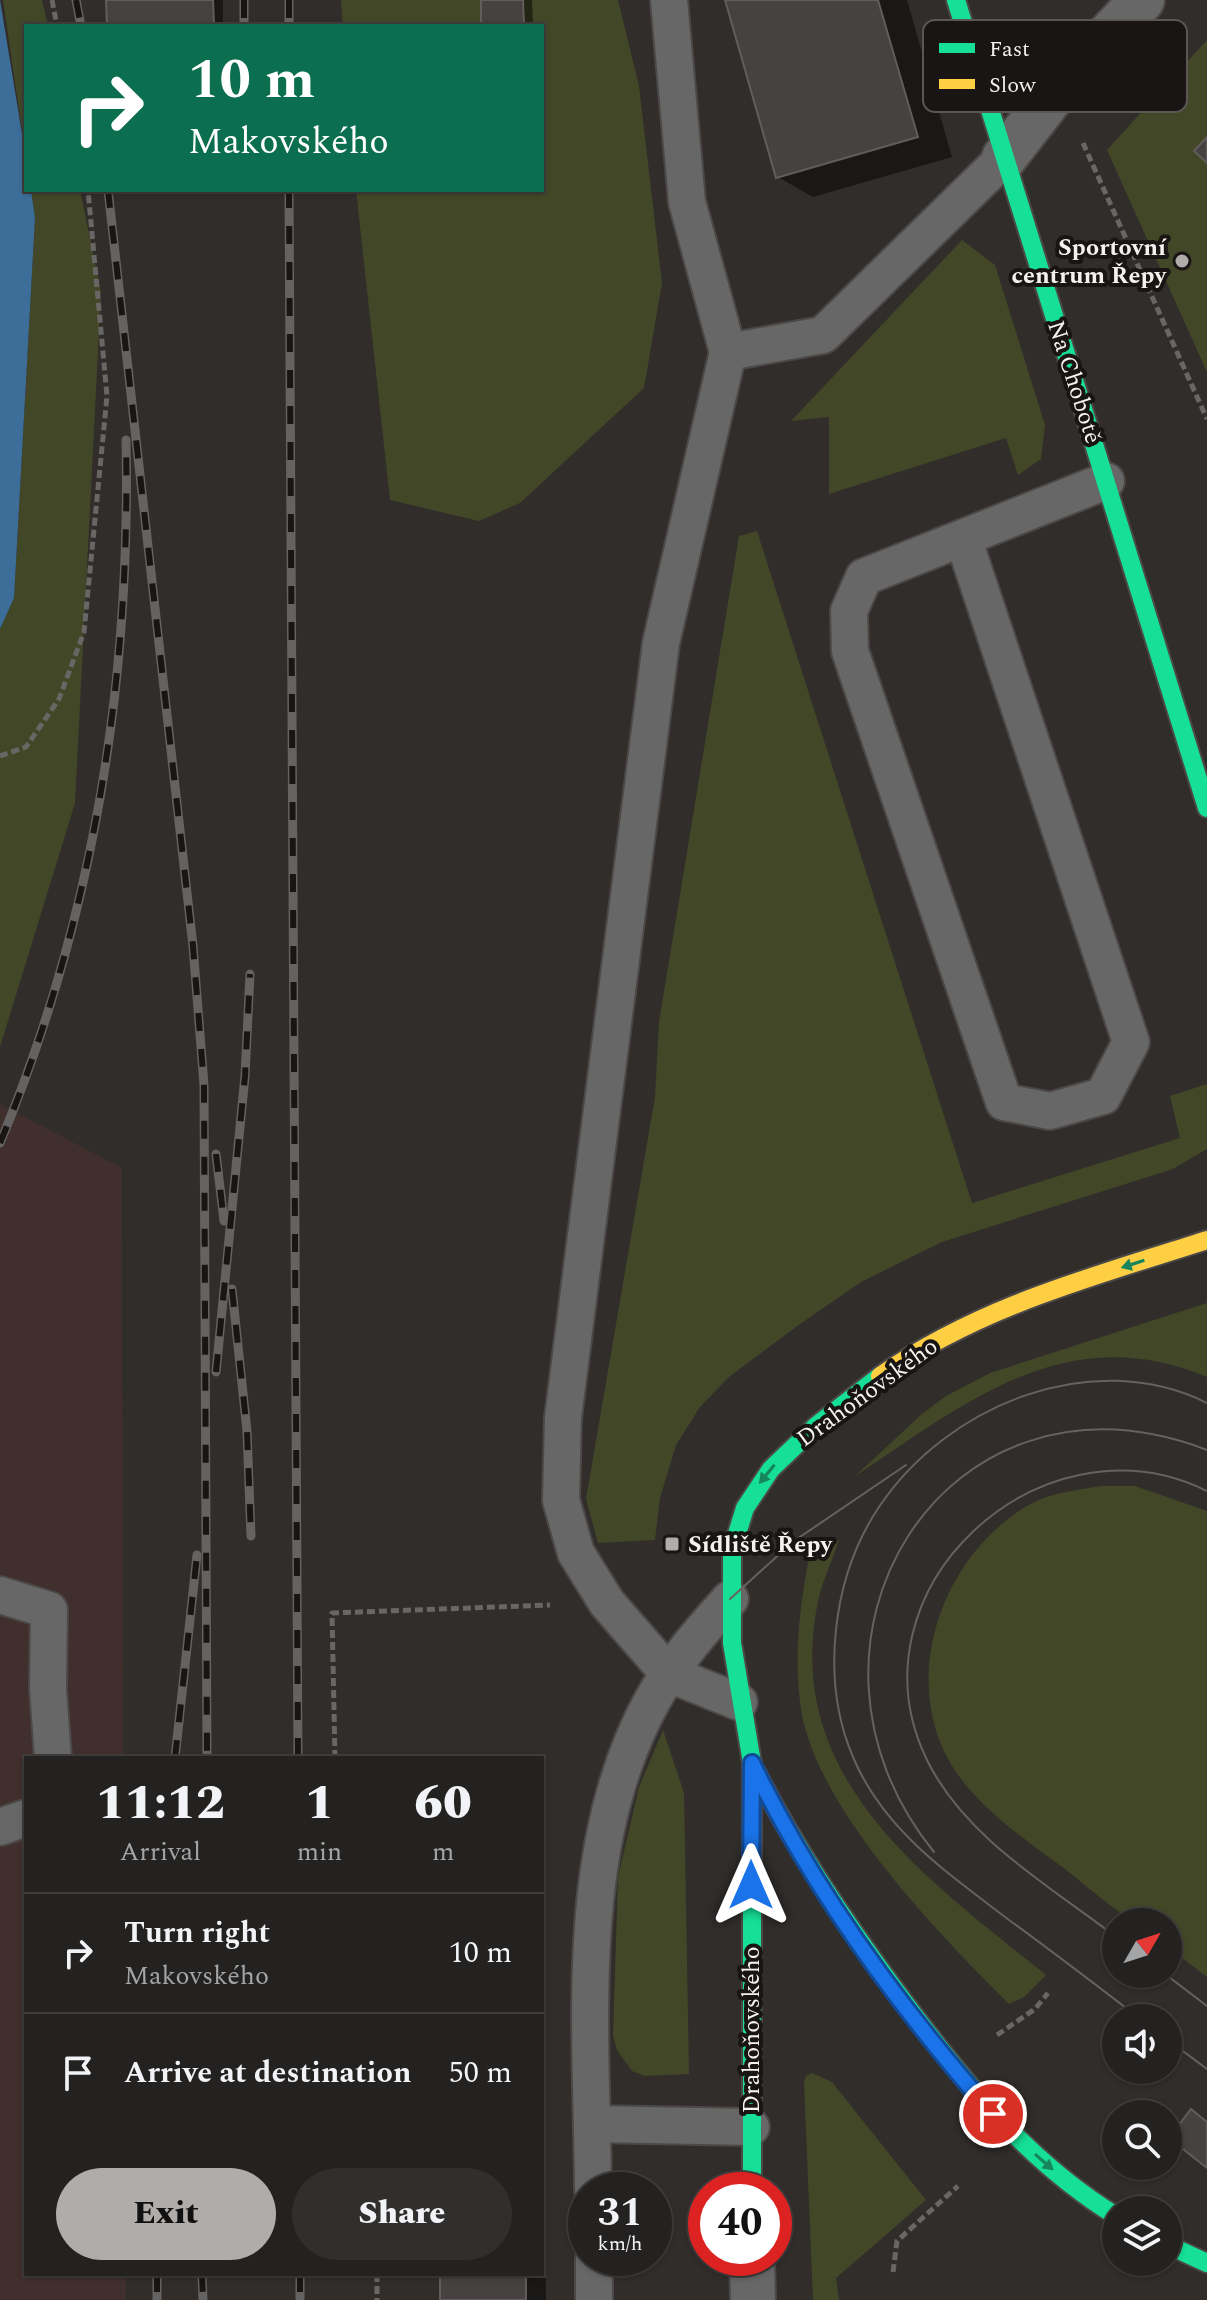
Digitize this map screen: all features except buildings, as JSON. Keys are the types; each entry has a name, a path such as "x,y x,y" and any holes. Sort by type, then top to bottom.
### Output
{"street":[{"name":"Na Chobotě","path":"956,0 962,20"},
{"path":"1123,20 1142,0"},
{"name":"Na Chobotě","path":"990,112 1207,808"},
{"path":"1004,158 1040,112"},
{"name":"Drahoňovského","path":"752,2172 752,1763 739,1702 730,1599 739,1523 759,1483 787,1450 839,1406 917,1350 1009,1304 1207,1240"},
{"path":"752,1763 787,1836 828,1899 947,2061 993,2114 1045,2164 1102,2206"},
{"path":"1182,2251 1207,2263"},
{"path":"752,2276 753,2300"}],"lane":[{"path":"669,0 687,202 728,352 661,643 563,1418 561,1500 576,1553 607,1603 669,1674 739,1702"},
{"path":"728,352 823,335 1004,158"},
{"path":"963,538 1131,1042 1103,1096 1050,1111 1004,1102 850,651 849,611 864,577 1106,481"},
{"path":"0,1595 49,1610 48,1689 53,1756"},
{"path":"593,2172 593,1926 601,1847 615,1788 631,1746 669,1674 730,1599"},
{"path":"0,1827 24,1819"},
{"path":"593,2124 751,2127"},
{"path":"594,2276 594,2300"}],"path":[{"path":"52,0 57,24"},
{"path":"1077,132 1207,419"},
{"path":"0,756 26,747 59,699 84,632 107,396 88,192"},
{"path":"335,1756 332,1613 607,1603"},
{"path":"997,2035 1035,2009 1048,1993"},
{"path":"893,2272 897,2241 958,2186"},
{"path":"377,2276 377,2300"}],"shaded area":[{"path":"0,1104 122,1168 123,1756 24,1756 24,2276 126,2276 126,2300 0,2300"}],"green space":[{"path":"3,0 42,0 48,24 24,24 24,144"},
{"path":"341,0 481,0 481,24 343,24"},
{"path":"523,0 618,0 639,86 662,283 644,388 520,503 479,521 390,500 356,192 544,192 544,24 523,24"},
{"name":"Sportovní centrum Řepy","path":"1207,40 1207,372 1107,150 1142,112 1187,112 1187,62"},
{"path":"31,192 80,192 101,292 75,803 0,1047 0,629 14,598 35,218"},
{"path":"962,240 995,265 1045,425 1041,459 1018,475 1006,438 829,494 829,417 791,421"},
{"path":"757,531 972,1203 1180,1138 1170,1096 1207,1084 1207,1149 1173,1169 942,1242 861,1282 729,1377 700,1407 676,1445 660,1498 655,1540 598,1543 586,1499 655,1097 659,1022 739,536"},
{"path":"1207,1303 1207,1377 1156,1361 1108,1357 1063,1363 1020,1377 978,1397 854,1477 922,1414 946,1396 990,1373"},
{"path":"1100,1486 1135,1486 1207,1511 1207,1977 1182,1958 1182,1908 1115,1908 1014,1831 981,1802 954,1769 944,1751 933,1717 929,1682 932,1647 941,1612 956,1580 976,1550 1001,1524 1030,1504 1055,1495"},
{"path":"839,1540 819,1597 812,1661 821,1718 841,1770 872,1817 910,1860 954,1900 1046,1975 1024,1997 1009,2004 950,1944 887,1870 833,1792 814,1753 799,1696 802,1597 809,1558"},
{"path":"663,1730 684,1793 689,2074 645,2076 632,2071 617,2050 613,2036 618,1877 639,1787"},
{"path":"812,2073 832,2082 926,2200 836,2278 839,2300 813,2300 804,2083 806,2076"}],"water":[{"path":"0,0 24,146 24,192 31,192 35,218 14,598 0,629"}],"tram line":[{"path":"1120,2004 941,1867 900,1829 882,1807 853,1757 843,1727 834,1663 836,1629 850,1565 879,1507 908,1471 943,1440 982,1414 1025,1395 1071,1384 1117,1381 1163,1387 1207,1403"},
{"path":"934,1852 887,1771 869,1688 877,1607 908,1536 960,1478 1029,1441 1113,1430 1207,1450"},
{"path":"730,1599 794,1541 906,1465"},
{"path":"1102,1927 1011,1859 963,1813 943,1788 927,1760 908,1696 912,1635 935,1579 974,1531 1024,1495 1082,1475 1144,1472 1207,1491"},
{"path":"1182,1987 1207,2006"},
{"path":"1182,2050 1207,2069"}],"railway":[{"path":"76,0 81,24"},
{"path":"244,0 244,24"},
{"path":"289,0 289,24"},
{"path":"108,192 193,946 204,1085 207,1756"},
{"path":"289,192 298,1756"},
{"path":"0,1143 60,973 100,798 122,620 126,440"},
{"path":"216,1372 245,1076 250,974"},
{"path":"216,1154 224,1221"},
{"path":"232,1289 247,1431 251,1536"},
{"path":"175,1756 197,1555"},
{"path":"157,2276 157,2300"},
{"path":"202,2276 203,2300"},
{"path":"300,2276 300,2300"}],"traffic: fast":[{"path":"956,0 962,20"},
{"path":"991,112 1207,808"},
{"path":"752,2172 752,1763 732,1643 732,1550 745,1508 771,1469 817,1425 880,1376"},
{"path":"756,1772 838,1909 942,2052 1021,2141 1102,2207"},
{"path":"1182,2251 1207,2263"}],"traffic: slow":[{"path":"880,1376 957,1330 997,1312 1079,1281 1207,1240"}],"place":[{"name":"Sportovní centrum Řepy","path":"1182,261"},
{"name":"Sídliště Řepy","path":"672,1544"}],"route":[{"path":"751,1885 752,1763 787,1836 828,1899 947,2061 993,2114"}]}
